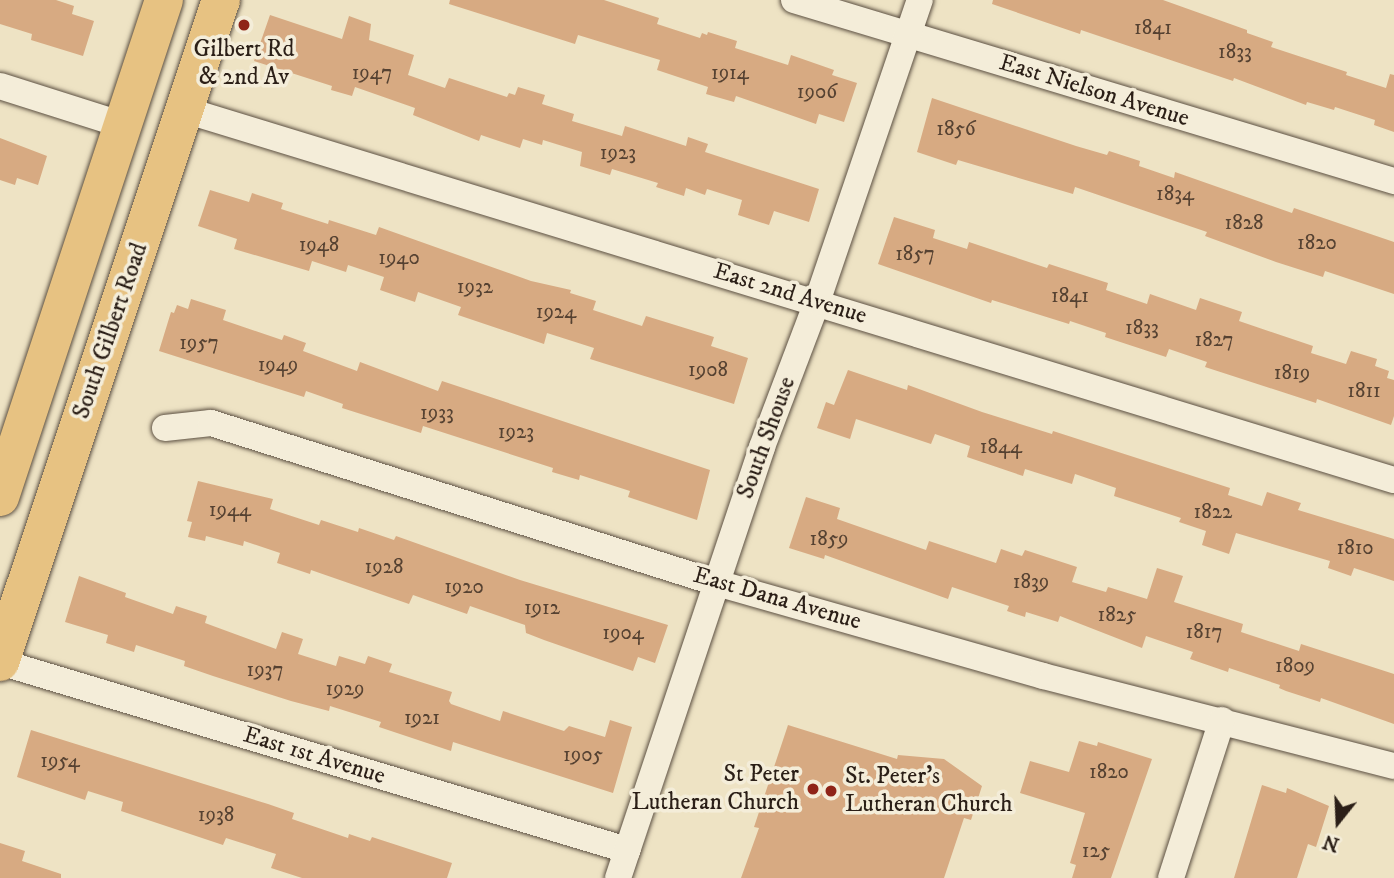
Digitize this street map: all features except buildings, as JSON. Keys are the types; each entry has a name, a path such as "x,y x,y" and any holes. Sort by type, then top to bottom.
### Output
{"main road":[{"path":"0,497 164,0"},
{"name":"South Gilbert Road","path":"0,662 221,0"}],"street":[{"name":"East Nielson Avenue","path":"794,0 1394,181"},
{"name":"South Shouse","path":"618,878 762,447 817,302 920,0"},
{"path":"0,86 123,125"},
{"name":"East 2nd Avenue","path":"185,110 1394,480"},
{"name":"East Dana Avenue","path":"165,428 211,423 718,583 1043,676 1394,766"},
{"name":"East 1st Avenue","path":"0,662 627,850"},
{"path":"1171,878 1222,720"}],"place":[{"name":"Gilbert Rd & 2nd Av","path":"244,25"},
{"name":"St Peter Lutheran Church","path":"813,789"},
{"name":"St. Peter's Lutheran Church","path":"831,791"}]}
